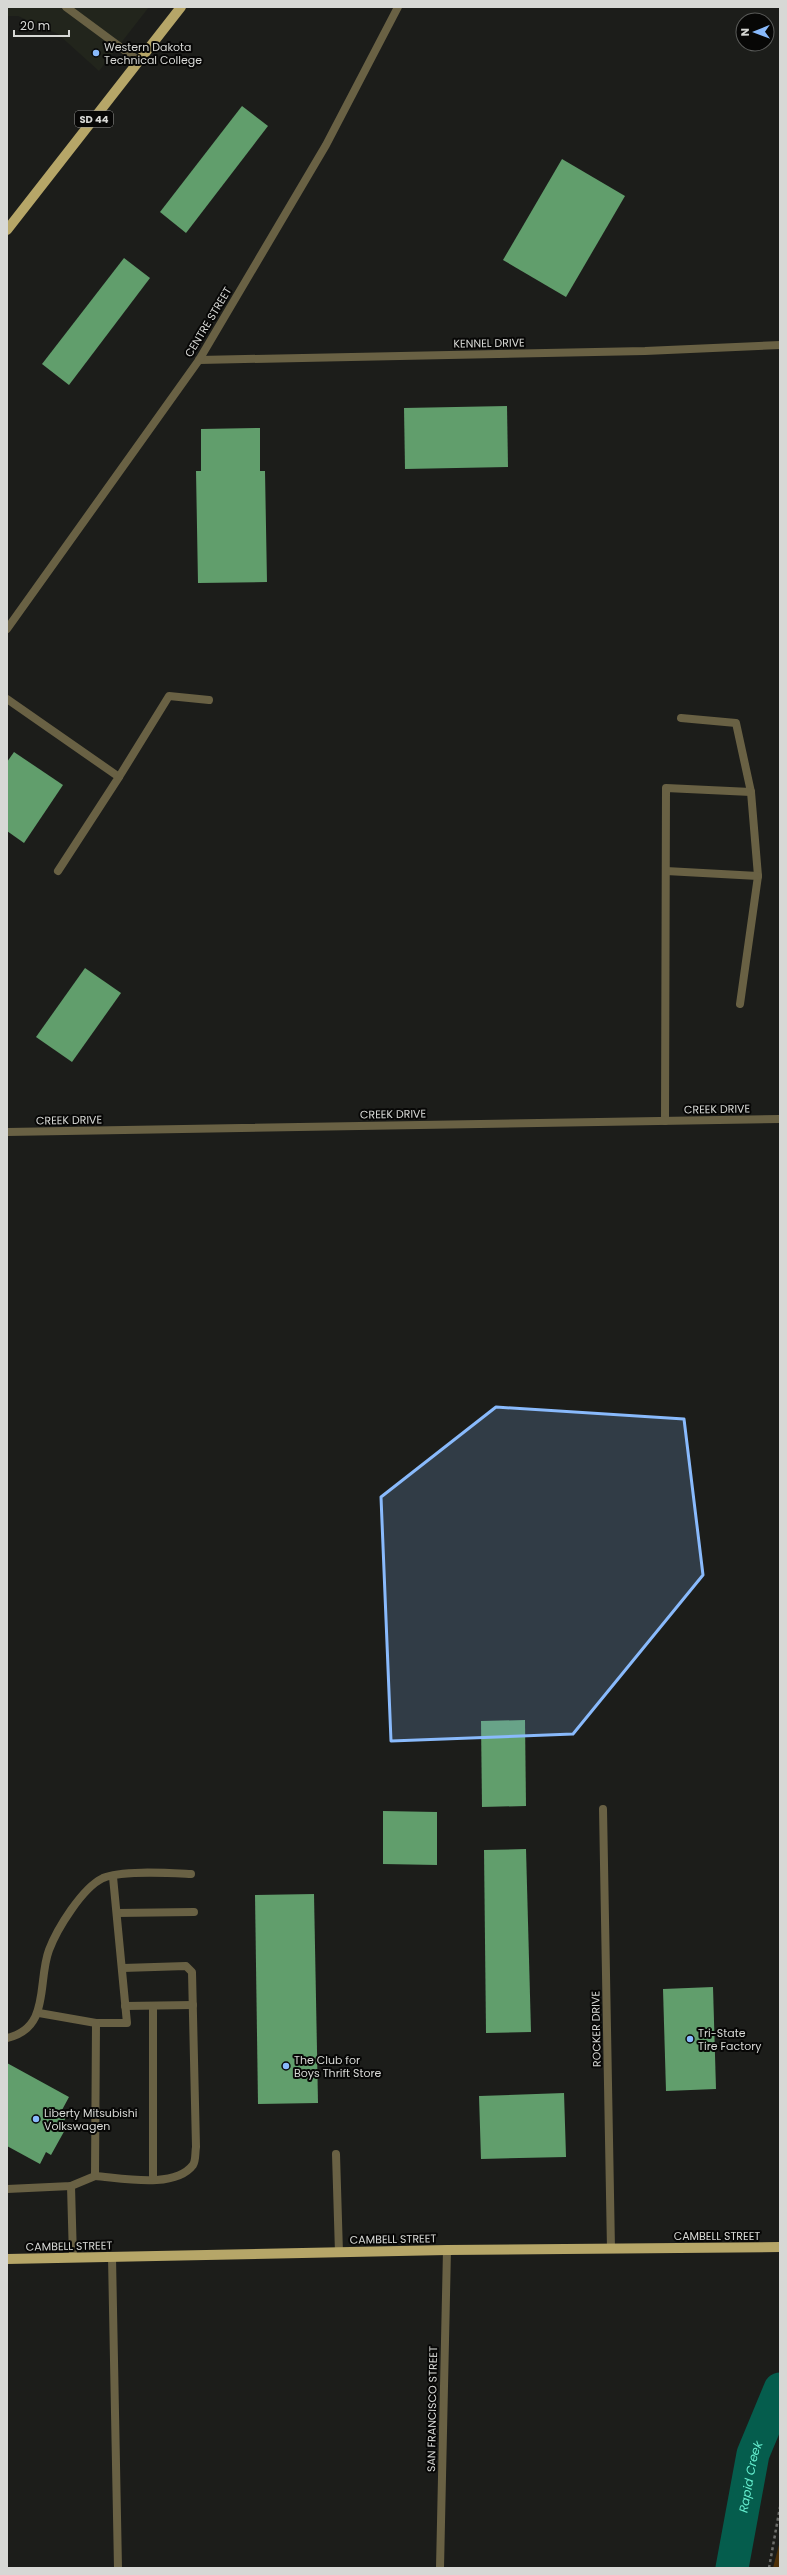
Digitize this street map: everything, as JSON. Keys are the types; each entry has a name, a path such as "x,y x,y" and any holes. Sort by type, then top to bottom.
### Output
{"main road":[{"name":"SD 44","path":"7,230 181,7"},
{"name":"CAMBELL STREET","path":"7,2259 447,2250 778,2247"}],"street":[{"path":"66,7 139,61"},
{"name":"CENTRE STREET","path":"7,629 199,360 326,144 398,7"},
{"name":"KENNEL DRIVE","path":"199,360 645,351 780,345"},
{"path":"58,870 119,777 169,696 210,700"},
{"path":"7,699 119,777"},
{"path":"682,718 736,723 751,792 758,876 740,1004"},
{"path":"665,1121 666,788 751,792"},
{"path":"666,871 758,876"},
{"name":"CREEK DRIVE","path":"7,1132 780,1119"},
{"name":"ROCKER DRIVE","path":"603,1809 611,2249"},
{"path":"7,2038 21,2035 39,2013 49,1951 69,1913 103,1878 132,1874 191,1874"},
{"path":"39,2013 96,2023 127,2022 124,1968 113,1877"},
{"path":"117,1913 194,1912"},
{"path":"7,2189 71,2186 95,2176 167,2180 183,2175 194,2164 196,2147 192,1972 186,1966 124,1968"},
{"path":"125,2006 193,2005"},
{"path":"152,2006 152,2179"},
{"path":"95,2176 96,2023"},
{"path":"336,2154 339,2253"},
{"path":"71,2186 73,2258"},
{"name":"SAN FRANCISCO STREET","path":"440,2568 447,2250"},
{"path":"112,2257 118,2568"}],"path":[{"path":"769,2568 780,2507"}],"highlighted area":[{"path":"496,1407 684,1419 703,1575 573,1734 391,1741 381,1497"}],"shaded area":[{"name":"Western Dakota Technical College","path":"7,7 149,7 99,71 58,34 18,16 7,16"},
{"path":"780,2541 780,2568 773,2568"}],"building":[{"path":"242,106 268,126 186,233 160,212"},
{"path":"562,159 625,196 566,297 503,260"},
{"path":"124,258 150,278 69,385 42,364"},
{"path":"507,406 508,467 405,469 404,408"},
{"path":"260,428 260,471 265,471 267,582 198,583 196,471 201,471 201,429"},
{"path":"14,752 63,785 24,843 7,831 7,762"},
{"path":"85,968 121,993 72,1062 36,1037"},
{"path":"525,1720 526,1806 482,1807 481,1721"},
{"path":"383,1811 437,1812 437,1865 383,1864"},
{"path":"526,1849 531,2032 486,2033 484,1850"},
{"path":"314,1894 318,2103 258,2104 255,1895"},
{"name":"Tri-State Tire Factory","path":"713,1987 716,2089 666,2091 663,1989"},
{"name":"Liberty Mitsubishi Volkswagen","path":"7,2063 69,2097 62,2110 68,2113 62,2125 66,2128 51,2155 46,2152 40,2164 7,2146"},
{"path":"564,2093 566,2157 481,2159 479,2096"}],"waterway":[{"name":"Rapid Creek","path":"732,2568 753,2454 780,2389"}],"place":[{"name":"Western Dakota Technical College","path":"96,53"},
{"name":"Tri-State Tire Factory","path":"690,2039"},
{"name":"The Club for Boys Thrift Store","path":"286,2066"},
{"name":"Liberty Mitsubishi Volkswagen","path":"36,2119"}]}
